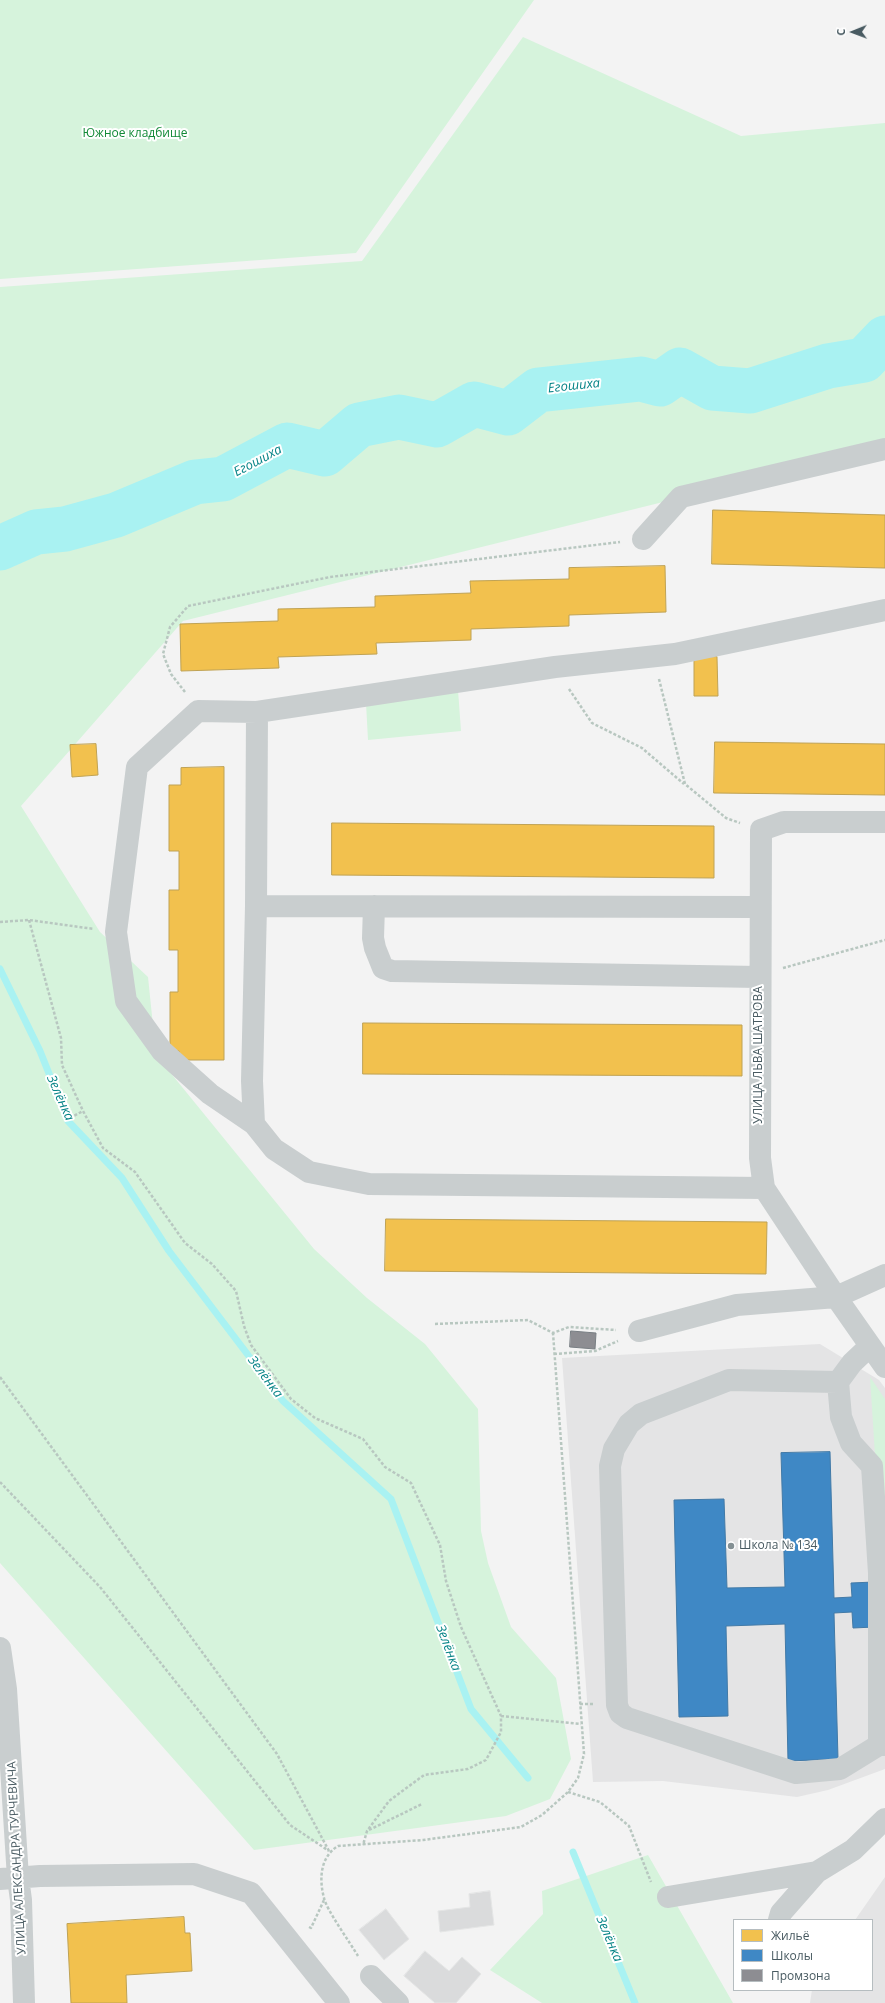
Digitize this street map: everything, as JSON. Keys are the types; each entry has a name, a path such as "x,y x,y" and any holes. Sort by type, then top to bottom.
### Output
{"street":[{"path":"643,539 681,497 885,449"},
{"path":"764,1188 369,1184 309,1172 274,1149 254,1124 210,1094 162,1051 126,1001 116,932 137,767 198,711 257,712 555,667 675,654 885,610"},
{"path":"254,1124 252,1081 256,906 257,712"},
{"path":"761,830 784,822 885,822"},
{"name":"УЛИЦА ЛЬВА ШАТРОВА","path":"761,830 759,907 760,1158 764,1188 836,1298 885,1367"},
{"path":"256,906 759,907"},
{"path":"374,906 375,948 383,968 392,971 759,975"},
{"path":"639,1331 736,1305 836,1298 885,1275"},
{"path":"838,1382 729,1380 641,1414 629,1424 614,1449 610,1466 617,1705 620,1713 627,1718 796,1773 840,1769 882,1745 879,1573 872,1466 851,1443 840,1417 838,1382 852,1363 870,1346"},
{"name":"УЛИЦА АЛЕКСАНДРА ТУРЧЕВИЧА","path":"0,1648 6,1689 9,1878 21,1900 24,2003"},
{"path":"779,1919 781,1913 817,1872 853,1850 885,1819"},
{"path":"668,1897 817,1872"},
{"path":"9,1878 194,1874 252,1893 339,2003"},
{"path":"371,1976 398,2003"}],"path":[{"path":"198,711 171,674 163,654 170,627 188,606 330,577 643,539"},
{"path":"555,667 592,723 642,748 726,818 761,830"},
{"path":"666,710 685,784"},
{"path":"29,920 61,1038 62,1065 83,1111 103,1148 135,1172 185,1243 212,1264 236,1290 251,1345 290,1399 315,1418 363,1439 385,1467 411,1483 440,1545 446,1581 461,1627 501,1716 501,1732 486,1760 468,1769 424,1776 389,1801 366,1831 363,1845"},
{"path":"0,922 29,920 102,930"},
{"path":"759,975 885,940"},
{"path":"70,1118 83,1111"},
{"path":"435,1324 528,1320 553,1333 569,1327 639,1331"},
{"path":"554,1354 596,1351 639,1331"},
{"path":"371,1976 324,1899 322,1868 329,1851 338,1846 423,1840 521,1827 542,1815 568,1792 578,1778 584,1754 553,1333"},
{"path":"0,1378 277,1754 329,1851"},
{"path":"0,1482 100,1588 290,1825 329,1851"},
{"path":"501,1716 581,1724"},
{"path":"568,1792 600,1802 629,1826 649,1881 668,1897"},
{"path":"366,1831 422,1804"},
{"path":"306,1924 311,1928 324,1899"}],"shaded area":[{"name":"Школа № 134","path":"820,1344 879,1380 885,1388 885,1769 828,1790 797,1797 663,1781 593,1782 562,1358"},
{"path":"885,1877 885,2003 810,2003 812,1991 873,1991 873,1919 856,1919"}],"green space":[{"name":"Южное кладбище","path":"0,0 534,0 356,253 0,279"},
{"path":"523,37 741,136 885,123 885,447 183,621 21,806 100,932 148,977 156,1055 314,1249 367,1298 425,1344 478,1409 481,1531 488,1563 511,1627 556,1678 571,1759 550,1799 506,1816 254,1850 0,1563 0,287 362,261"},
{"path":"458,690 461,731 368,740 366,703"},
{"path":"870,1377 885,1399 885,1612"},
{"path":"648,1855 733,2003 542,2003 490,1970 543,1914 542,1891"}],"building: Жильё":[{"path":"713,510 885,515 885,568 712,564"},
{"path":"665,566 666,612 569,615 569,626 471,629 471,640 376,643 377,654 278,657 279,668 181,671 180,624 278,621 278,609 375,607 375,596 471,593 470,581 569,579 569,568"},
{"path":"717,657 718,696 694,696 694,658"},
{"path":"715,742 885,744 885,795 714,793"},
{"path":"96,744 98,775 72,777 70,745"},
{"path":"224,767 224,1060 179,1060 179,1051 170,1051 170,992 178,992 178,950 169,950 169,890 179,890 179,851 169,851 169,785 181,785 181,768"},
{"path":"332,823 714,826 714,878 332,875"},
{"path":"363,1023 742,1025 742,1076 363,1074"},
{"path":"386,1219 767,1222 766,1274 385,1271"},
{"path":"184,1917 185,1933 190,1933 192,1971 126,1975 127,2003 71,2003 67,1924"}],"building: Школы":[{"path":"830,1452 834,1598 852,1597 851,1583 874,1582 874,1627 853,1628 852,1612 834,1613 838,1759 788,1761 785,1624 726,1626 728,1716 679,1717 674,1500 724,1499 727,1588 785,1587 781,1453"}],"building: Промзона":[{"path":"571,1331 596,1333 595,1349 570,1347"}],"building: Прочее":[{"path":"490,1891 494,1925 440,1932 438,1911 470,1907 469,1894"},
{"path":"386,1909 409,1939 384,1960 359,1930"},
{"path":"425,1951 449,1971 462,1957 481,1974 456,2003 435,2003 404,1976"}],"waterway":[{"name":"Егошиха","path":"0,548 36,532 65,529 116,515 195,482 223,479 287,445 325,454 359,425 399,417 437,425 474,404 508,413 538,390 641,379 660,384 680,370 712,388 750,391 828,366 864,360 885,338"},
{"name":"Зелёнка","path":"0,969 40,1051 68,1121 122,1178 169,1251 283,1401 391,1499 471,1709 528,1778"},
{"name":"Зелёнка","path":"573,1852 635,2003"}],"place":[{"name":"Школа № 134","path":"731,1546"}]}
